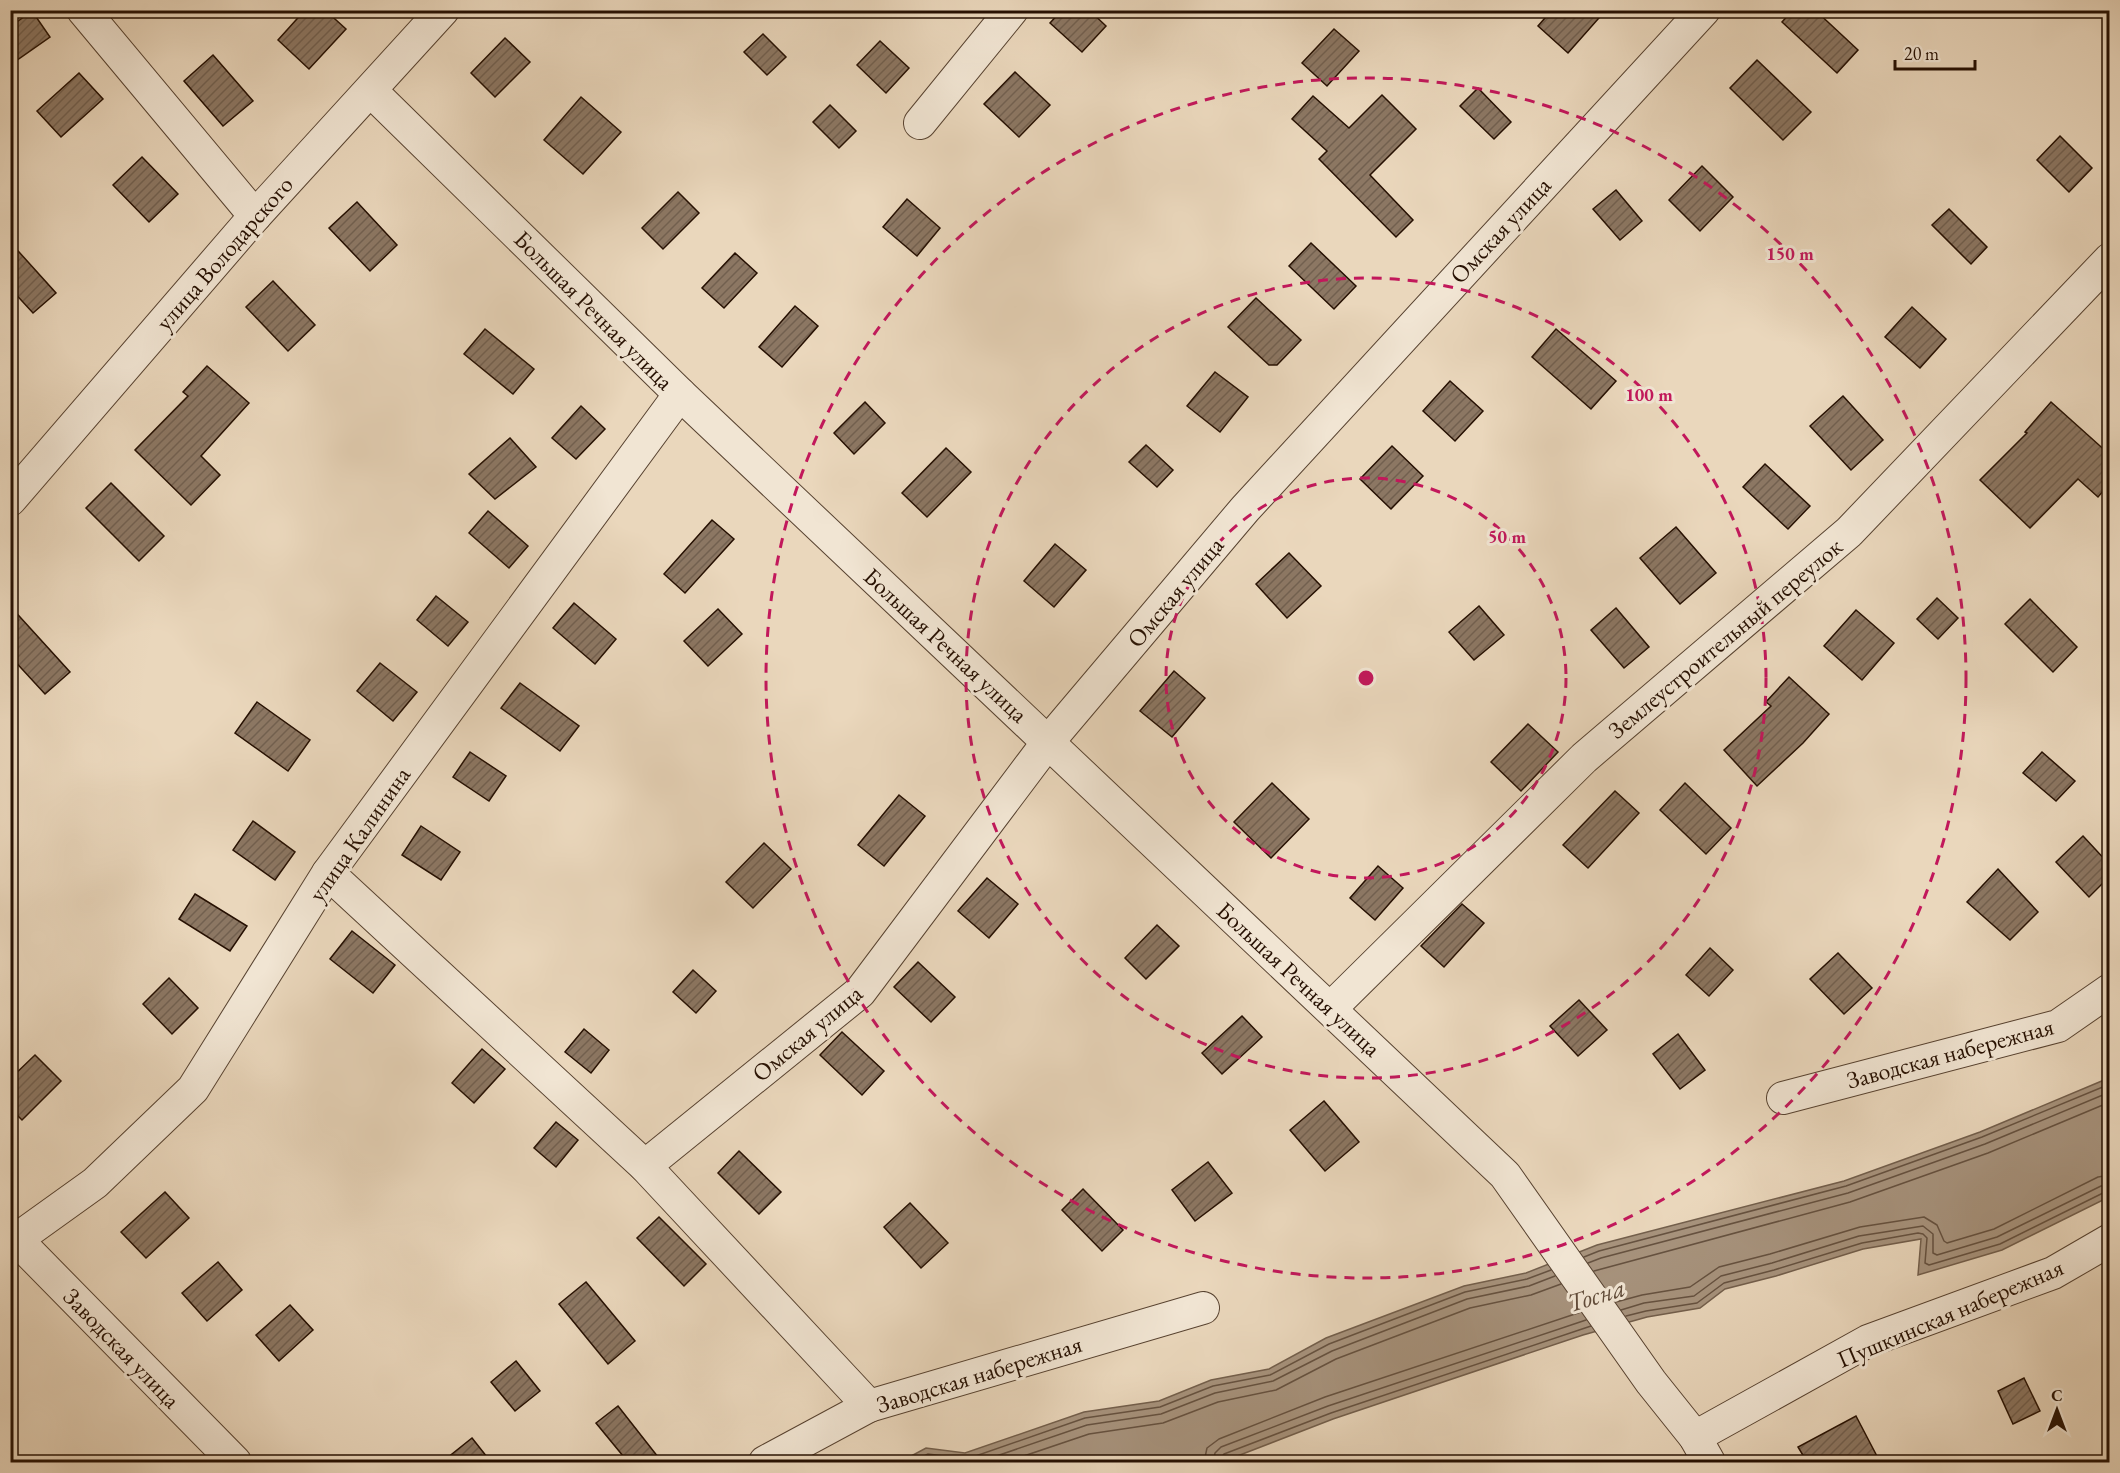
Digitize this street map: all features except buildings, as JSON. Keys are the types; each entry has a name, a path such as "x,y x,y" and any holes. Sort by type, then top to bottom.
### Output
{"street":[{"path":"83,10 255,216"},
{"name":"улица Володарского","path":"10,500 255,216 443,10"},
{"path":"920,123 1012,10"},
{"name":"Омская улица","path":"645,1166 860,992 1048,741 1245,509 1704,10"},
{"name":"Большая Речная улица","path":"371,91 680,394 1505,1175 1651,1383 1702,1450"},
{"name":"Землеустроительный переулок","path":"1331,1008 1584,758 1849,532 2109,259"},
{"name":"улица Калинина","path":"12,1239 95,1183 193,1089 328,873 680,394"},
{"path":"328,873 645,1166 869,1406"},
{"name":"Заводская набережная","path":"1783,1098 2058,1026 2109,990"},
{"name":"Заводская улица","path":"12,1239 235,1462"},
{"name":"Пушкинская набережная","path":"1702,1450 1868,1341 2053,1273 2109,1240"},
{"name":"Заводская набережная","path":"765,1462 869,1406 1203,1308"}],"water":[{"name":"Тосна","path":"2109,1078 2109,1197 2002,1250 1918,1275 1921,1239 1863,1249 1725,1289 1700,1308 1647,1317 1583,1335 1333,1419 1227,1460 1214,1462 900,1462 926,1448 965,1453 1084,1412 1159,1401 1211,1380 1269,1369 1326,1338 1464,1286 1526,1273 1597,1245 1844,1181 1980,1132"}]}
